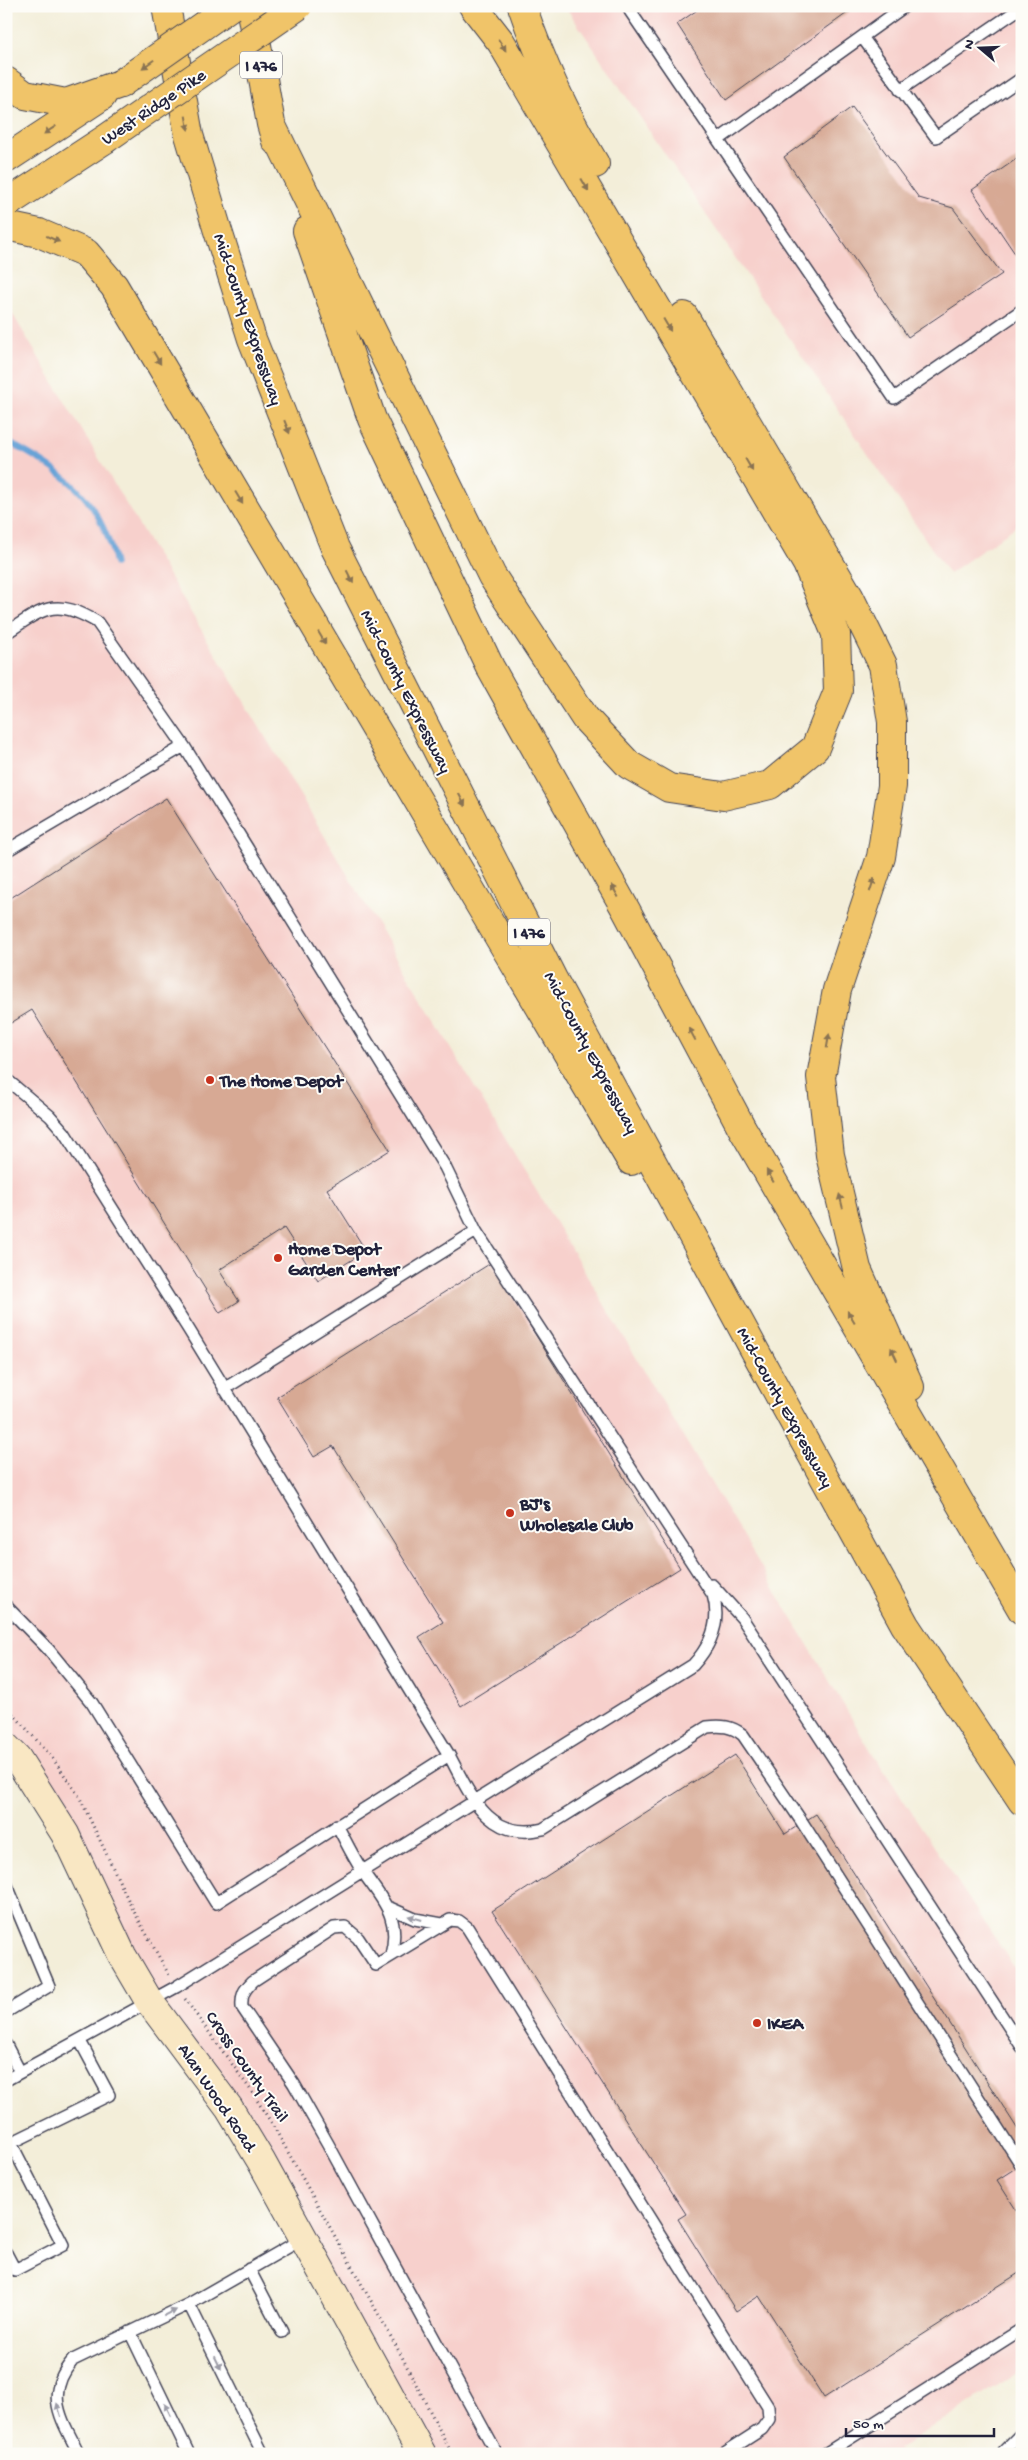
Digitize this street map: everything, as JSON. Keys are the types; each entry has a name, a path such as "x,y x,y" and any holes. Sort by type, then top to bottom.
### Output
{"main road":[{"name":"Mid-County Expressway","path":"166,6 189,134 220,237 252,339 335,548 554,981 905,1625 1022,1801"},
{"name":"West Ridge Pike","path":"6,159 120,84 231,6"},
{"name":"I 476","path":"250,6 270,124 372,419 490,668 626,910 742,1128 998,1572 1022,1610"},
{"name":"West Ridge Pike","path":"6,204 104,140 298,6"},
{"path":"270,124 492,576 585,718 629,765 669,788 723,796 770,785 815,748 838,691 836,634 807,564 501,42 473,6"},
{"path":"522,6 538,53 578,135 849,596 882,665 892,722 892,786 882,857 837,990 821,1077 830,1155 858,1269 889,1342 998,1572"},
{"path":"6,81 25,95 66,103 120,84"},
{"path":"6,226 39,233 86,253 114,286 905,1625"}],"street":[{"name":"Alan Wood Road","path":"6,1747 17,1758 65,1834 122,1955 149,2001 229,2108 304,2238 422,2454"}],"lane":[{"path":"637,6 630,11 894,398 1022,310"},
{"path":"718,140 906,6"},
{"path":"900,90 1022,7"},
{"path":"862,37 936,137 1022,78"},
{"path":"6,633 40,610 49,608 78,611 98,622 184,746 445,1167 476,1231 702,1575 718,1609 717,1620 710,1639 693,1665 176,1987 6,2080"},
{"path":"6,851 184,746"},
{"path":"6,1079 50,1116 64,1132 486,1817 502,1826 524,1832 543,1829 707,1727 724,1726 737,1730 743,1735 802,1822 1022,2166"},
{"path":"224,1389 476,1231"},
{"path":"702,1575 742,1618 1022,2047"},
{"path":"6,1606 48,1649 92,1703 216,1903 448,1755"},
{"path":"337,1825 362,1870 390,1908 395,1941 391,1955"},
{"path":"6,1882 49,1986 6,2012"},
{"path":"390,1908 415,1919 442,1924"},
{"path":"497,2454 324,2136 294,2084 242,2007 241,1998 244,1991 253,1981 334,1928 344,1927 352,1932 376,1965 450,1920 459,1921 467,1927 768,2407 769,2419 762,2429 723,2454"},
{"path":"6,2253 15,2270 63,2245 9,2144 109,2095 80,2040"},
{"path":"6,2045 20,2072"},
{"path":"79,2454 60,2416 56,2401 57,2386 63,2372 73,2360 189,2304 304,2238"},
{"path":"249,2269 282,2332"},
{"path":"189,2304 263,2454"},
{"path":"825,2454 1022,2329"},
{"path":"130,2332 189,2454"},
{"path":"1005,2454 1004,2451 1022,2433"},
{"path":"842,2443 848,2454"}],"path":[{"name":"Cross County Trail","path":"6,1706 51,1756 79,1796 131,1906 176,1987 250,2089 274,2127 400,2353 452,2454"}],"shaded area":[{"path":"565,6 1022,6 1022,522 949,574"},
{"path":"6,303 873,1754 1022,1979 1022,2370 898,2449 901,2454 422,2454 6,1747"}],"building":[{"path":"703,6 857,6 726,100 677,24"},
{"path":"852,107 919,198 953,208 1002,274 908,337 784,157"},
{"path":"1022,155 1022,260 1020,261 972,190"},
{"name":"The Home Depot","path":"166,798 390,1150 327,1189 366,1251 318,1281 284,1228 219,1270 239,1301 220,1313 32,1010 6,1026 6,901"},
{"name":"BJ's Wholesale Club","path":"491,1263 680,1568 461,1706 419,1637 443,1622 333,1446 314,1457 277,1397"},
{"name":"IKEA","path":"735,1755 785,1834 816,1814 1022,2136 1022,2164 997,2180 1022,2219 1022,2271 824,2398 759,2296 736,2311 678,2219 686,2214 492,1911"}],"waterway":[{"path":"6,441 45,464 77,489 90,504 100,521 109,541 115,564"}],"place":[{"name":"The Home Depot","path":"210,1080"},
{"name":"Home Depot Garden Center","path":"278,1258"},
{"name":"BJ's Wholesale Club","path":"510,1513"},
{"name":"IKEA","path":"757,2023"}]}
